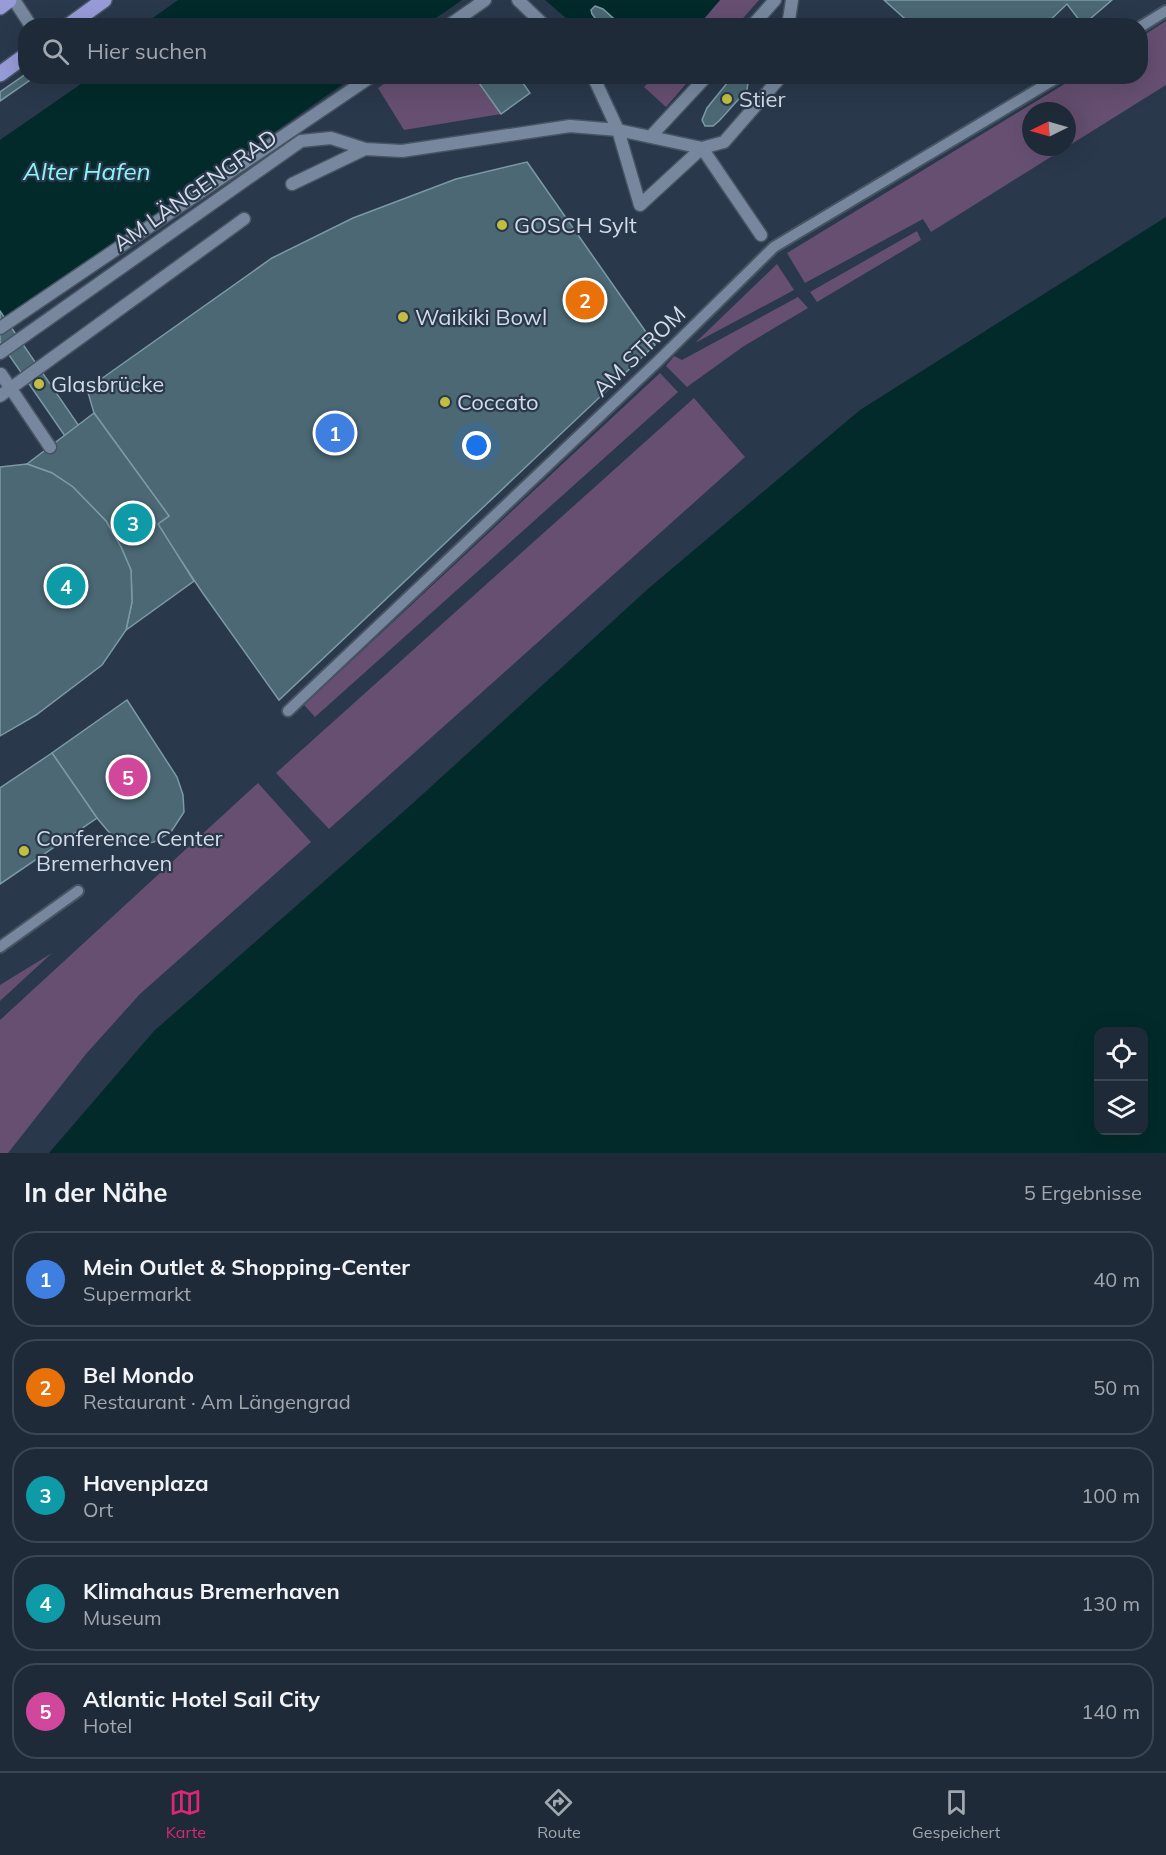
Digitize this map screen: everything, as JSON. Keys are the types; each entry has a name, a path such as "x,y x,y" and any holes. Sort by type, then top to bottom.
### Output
{"main road":[{"path":"0,7 9,0"},
{"path":"79,18 104,0"},
{"path":"0,74 18,61"}],"street":[{"path":"14,0 26,18"},
{"path":"459,18 485,0"},
{"path":"518,0 537,18"},
{"path":"759,18 775,0"},
{"path":"789,18 792,0"},
{"path":"0,328 360,84"},
{"path":"597,84 618,130 640,205 702,148 724,142 775,84"},
{"path":"651,136 700,84"},
{"name":"AM LÄNGENGRAD","path":"0,353 301,141 331,138 365,149 402,151 570,126 618,130 702,148"},
{"path":"702,148 761,235"},
{"path":"292,184 365,149"},
{"path":"5,392 244,219"},
{"path":"1,374 5,392 50,447"}],"lane":[{"path":"1148,22 1166,11"},
{"name":"AM STROM","path":"288,711 657,362 774,247 1047,84"},
{"path":"0,947 78,891"}],"shaded area":[{"path":"720,0 759,0 743,18 704,18"},
{"path":"1166,21 1166,85 1076,141 1076,102 1035,102 1065,84 1148,84 1148,33"},
{"path":"384,84 479,84 501,114 404,130 378,88"},
{"path":"647,84 686,84 666,107 644,87"},
{"path":"1022,110 1022,156 1053,156 931,232 923,219 805,283 787,253"},
{"path":"917,231 921,240 817,302 810,292"},
{"path":"777,264 794,290 695,343"},
{"path":"798,297 808,308 744,346 687,387 666,366 674,356 682,360"},
{"path":"660,373 678,392 315,717 304,705"},
{"path":"694,398 745,457 329,829 276,773"},
{"path":"258,783 311,842 140,994 86,1054 8,1153 0,1153 0,1020"},
{"path":"52,953 0,1001 0,985"}],"water":[{"path":"178,0 462,0 436,18 153,18"},
{"path":"545,0 720,0 705,18 566,18"},
{"name":"Alter Hafen","path":"81,84 343,84 0,324 0,140"},
{"path":"1166,217 1166,1153 49,1153 154,1031 412,804 649,588 860,410"}],"building":[{"path":"884,0 1112,0 1091,18 1078,18 1067,4 1052,18 904,18"},
{"path":"595,6 603,9 613,18 595,18 591,10"},
{"path":"18,80 18,84 24,84 0,101 0,92"},
{"path":"480,84 524,84 530,93 501,114"},
{"name":"Stier","path":"726,84 748,84 747,90 713,126 705,126 702,120 707,108"},
{"path":"527,162 655,345 279,700 168,541 158,524 169,516 94,413 87,389 272,258 353,218 456,179"},
{"name":"Glasbrücke","path":"0,311 79,426 65,436 0,342"},
{"path":"94,413 169,516 158,524 194,581 126,630 132,602 131,570 106,521 73,487 52,473 27,464"},
{"path":"27,464 52,473 73,487 106,521 131,570 132,602 126,630 102,665 36,715 0,736 0,467"},
{"path":"127,700 177,777 183,795 184,812 171,832 154,842 134,846 117,840 107,830 52,753"},
{"name":"Conference Center Bremerhaven","path":"52,753 97,818 0,884 0,788"}],"place":[{"name":"Stier","path":"727,99"},
{"name":"GOSCH Sylt","path":"502,225"},
{"name":"Bel Mondo","path":"585,300"},
{"name":"Waikiki Bowl","path":"403,317"},
{"name":"Glasbrücke","path":"39,384"},
{"name":"Coccato","path":"445,402"},
{"name":"Mein Outlet & Shopping-Center","path":"335,433"},
{"name":"Havenplaza","path":"133,523"},
{"name":"Klimahaus Bremerhaven","path":"66,586"},
{"name":"Atlantic Hotel Sail City","path":"128,777"},
{"name":"Conference Center Bremerhaven","path":"24,851"}]}
